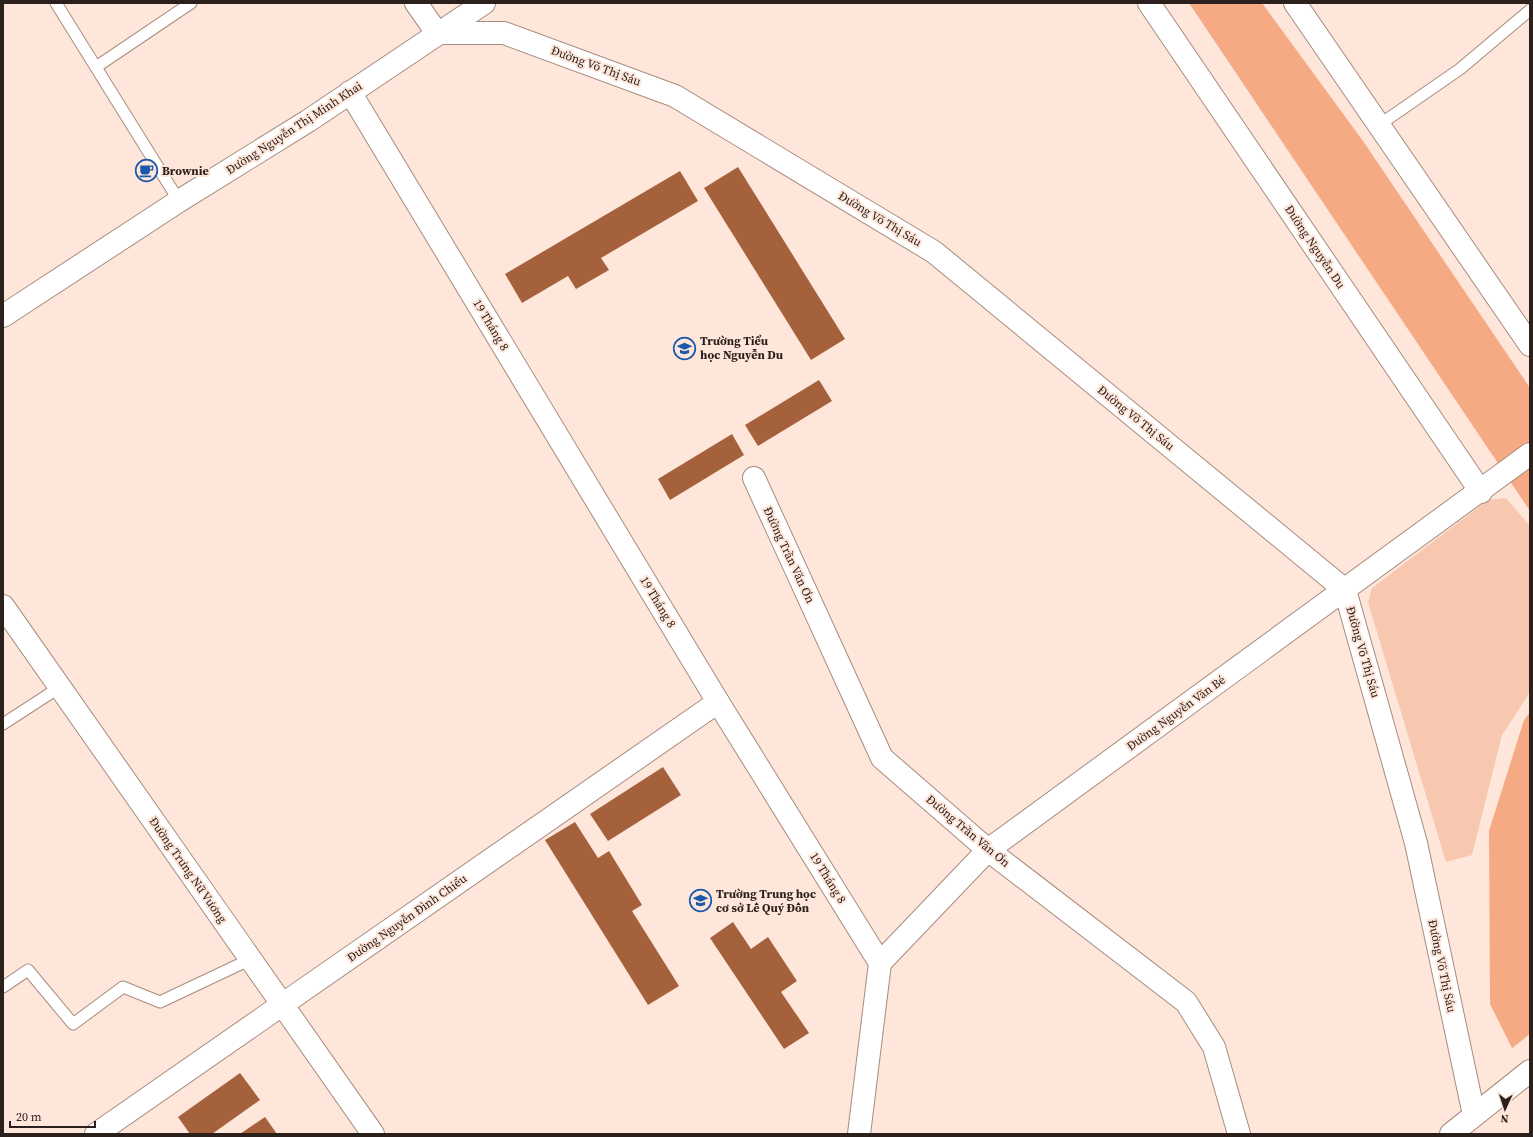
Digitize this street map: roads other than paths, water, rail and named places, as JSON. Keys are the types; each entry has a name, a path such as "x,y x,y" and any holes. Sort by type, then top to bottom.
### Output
{"street":[{"path":"416,3 437,33"},
{"name":"Đường Nguyễn Thị Minh Khai","path":"3,316 179,201 308,121 437,33 484,3"},
{"name":"Đường Nguyễn Du","path":"1148,3 1485,488"},
{"path":"1295,3 1530,345"},
{"name":"Đường Võ Thị Sáu","path":"437,33 504,33 676,96 934,252 1345,590 1416,843 1474,1115"},
{"name":"19 Tháng 8","path":"350,92 718,702 880,963"},
{"name":"Đường Nguyễn Văn Bé","path":"880,963 988,850 1530,454"},
{"name":"Đường Trần Văn Ơn","path":"754,478 882,758 988,850 1186,1002 1214,1047 1239,1134"},
{"name":"Đường Trưng Nữ Vương","path":"3,606 373,1134"},
{"name":"Đường Nguyễn Đình Chiểu","path":"96,1134 718,702"},
{"path":"858,1134 880,963"},
{"path":"1450,1134 1530,1071"}],"lane":[{"path":"56,3 179,201"},
{"path":"96,67 191,3"},
{"path":"1379,125 1460,69 1530,10"},
{"path":"3,724 60,687"},
{"path":"3,987 28,970 73,1024 124,987 160,1002 251,959"}],"place":[{"name":"Brownie","path":"146,171"},
{"name":"Trường Tiểu học Nguyễn Du","path":"685,348"},
{"name":"Trường Trung học cơ sở Lê Quý Đôn","path":"700,901"}]}
